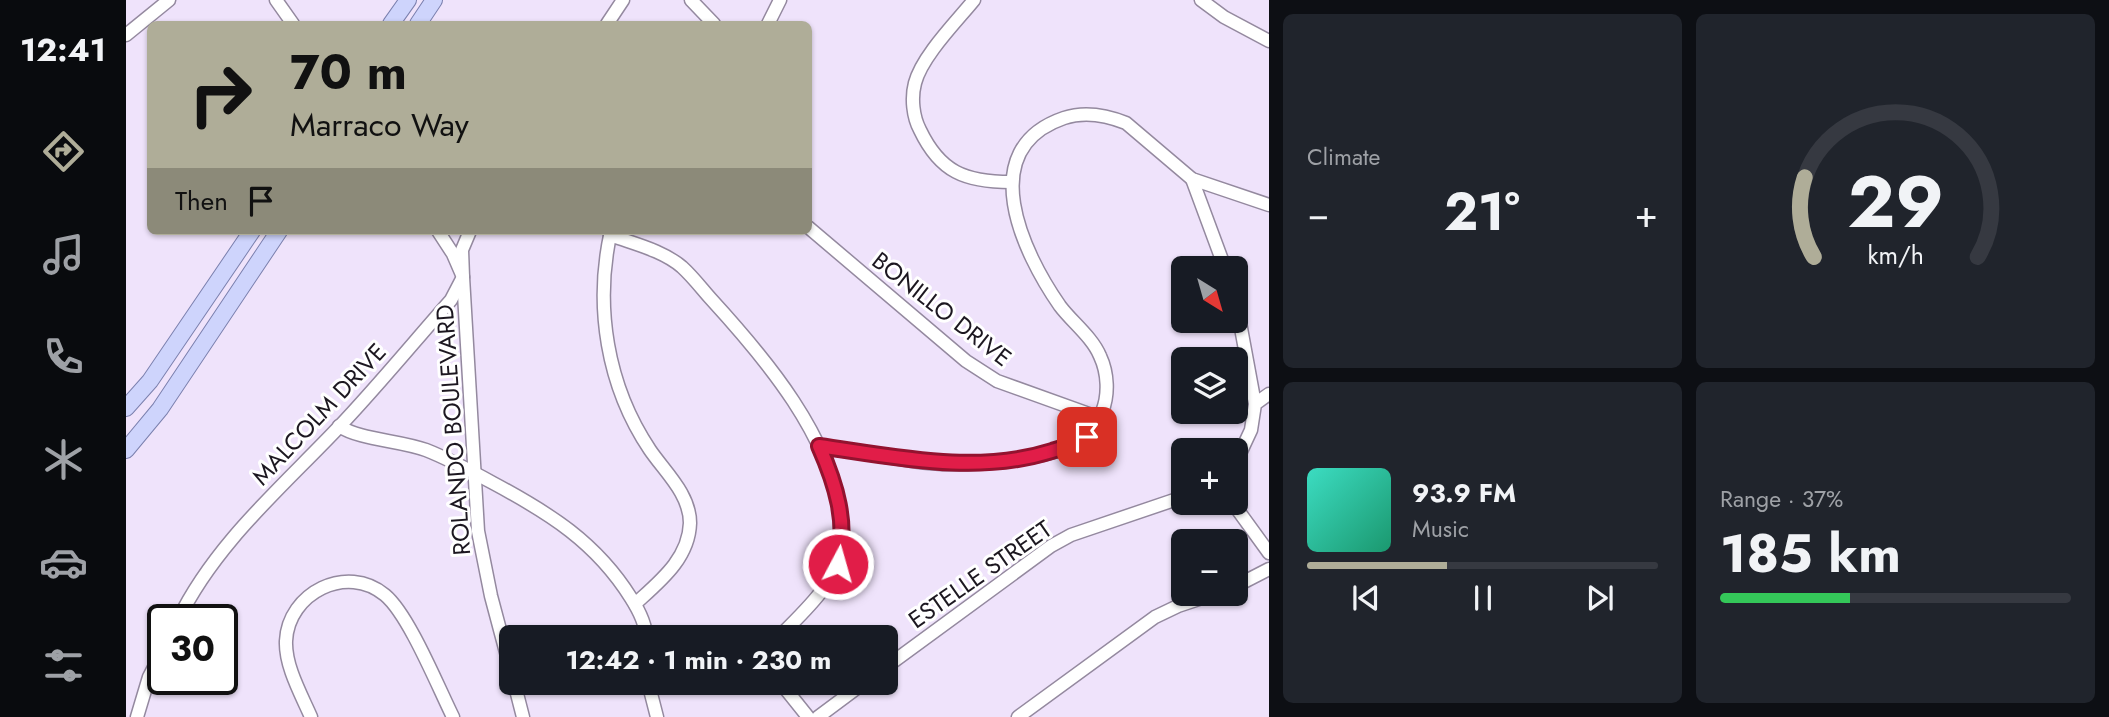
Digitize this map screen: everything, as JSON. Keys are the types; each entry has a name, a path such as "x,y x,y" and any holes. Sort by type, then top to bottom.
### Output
{"main road":[{"path":"393,21 408,0"},
{"path":"420,21 434,0"},
{"path":"126,408 150,381 249,235"},
{"path":"126,450 160,409 276,235"}],"street":[{"path":"126,35 169,0"},
{"path":"276,0 291,21"},
{"path":"609,21 623,0"},
{"path":"691,0 712,21"},
{"path":"770,21 780,0"},
{"path":"974,0 930,53 915,82 915,115 930,151 939,161 970,178 986,182 1011,182"},
{"path":"1201,0 1224,17 1269,41"},
{"path":"819,446 932,463 986,462 1032,457 1078,443 1087,437 1100,418 1106,402 1106,374 1100,354 1060,306 1038,271 1015,215 1011,182 1022,151 1036,135 1054,122 1085,114 1106,116 1126,123 1192,179 1269,205"},
{"path":"1192,179 1221,256"},
{"name":"BONILLO DRIVE","path":"812,230 966,361 997,382 1100,418"},
{"name":"ROLANDO BOULEVARD","path":"441,235 463,277 473,471 481,544 499,626"},
{"name":"MALCOLM DRIVE","path":"186,604 217,557 239,531 339,426 451,300 463,277 462,250 468,235"},
{"path":"610,235 604,270 603,304 606,341 620,392 649,448 678,487 690,523 688,541 678,560 663,579 635,604"},
{"path":"615,235 663,254 682,267 742,333 780,383 819,446 832,475 839,500 843,544 838,564 828,585 790,625"},
{"path":"1242,333 1255,404 1247,438"},
{"path":"1255,404 1269,394"},
{"path":"339,426 351,435 386,439 423,449 473,471 564,524 604,563 635,604 644,625"},
{"name":"ESTELLE STREET","path":"898,658 1051,546 1071,535 1171,502"},
{"path":"1241,515 1269,553"},
{"path":"1248,580 1269,569"},
{"path":"311,717 286,653 287,632 294,612 308,596 325,586 343,581 371,586 388,596 404,619 453,717"},
{"path":"1018,717 1155,617 1181,606"},
{"path":"137,717 147,684"},
{"path":"517,695 523,717"},
{"path":"651,695 657,717"},
{"path":"790,695 808,717"},
{"path":"818,717 848,695"}],"route":[{"path":"838,564 843,544 839,500 832,475 819,446 932,463 986,462 1032,457 1078,443 1087,437"}]}
